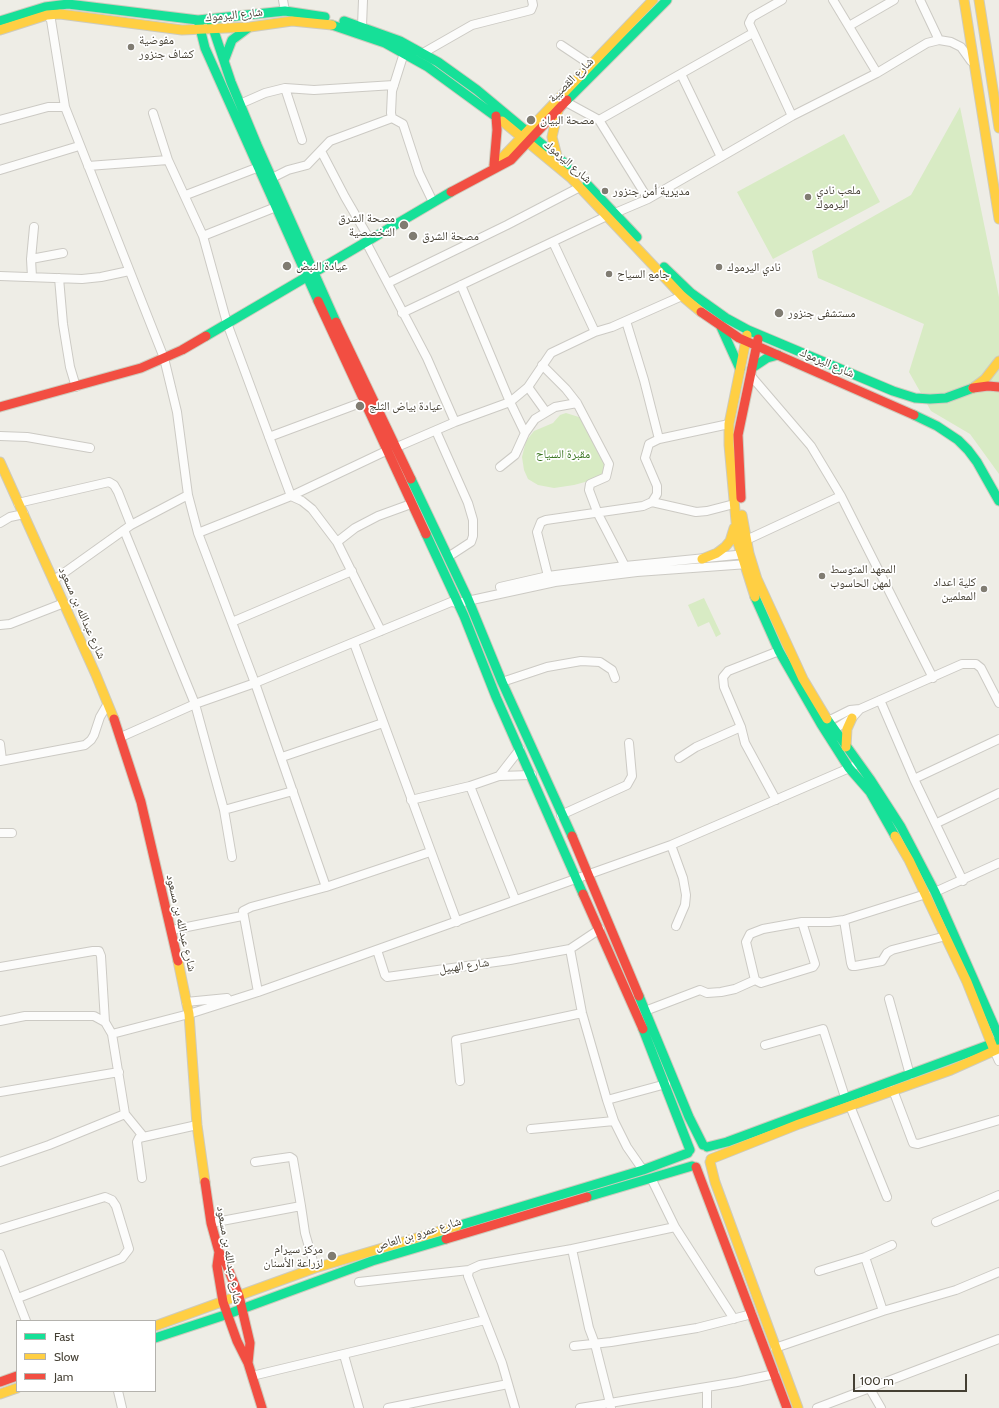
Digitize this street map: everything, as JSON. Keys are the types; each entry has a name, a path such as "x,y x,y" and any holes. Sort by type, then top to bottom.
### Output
{"main road":[{"path":"0,407 141,368 164,358 307,278 491,169 527,136 591,65 653,0"},
{"name":"شارع القصيبة","path":"527,136 563,105 666,0"},
{"path":"964,0 999,219"},
{"path":"979,0 996,87 999,128"},
{"name":"شارع اليرموك","path":"49,9 80,5 198,20 284,11 304,13 362,26 400,41 423,53 477,90 611,215 691,294 726,318 759,335 893,391 915,398 946,398 973,388"},
{"name":"شارع اليرموك","path":"49,9 164,28 200,30 250,27 292,21 314,22 350,30 385,43 404,53 448,81 496,116 557,157 576,173 682,296 722,326 756,346 871,395 942,429 958,440 968,450 977,462 999,501"},
{"path":"0,21 49,9"},
{"path":"0,30 49,9"},
{"path":"210,19 240,104 315,272 328,305 397,447 467,597 502,682 588,874 689,1117 705,1146 711,1152 710,1161 715,1182 798,1408"},
{"path":"198,20 209,58 259,167 307,278 455,601 600,929 666,1084 689,1151 688,1159 694,1166 787,1408"},
{"path":"224,61 232,40 250,27"},
{"path":"557,157 552,137 554,122 563,105"},
{"path":"491,169 497,130 496,116"},
{"path":"722,326 740,369"},
{"path":"748,330 729,424 729,445 735,517 747,559 754,595 779,651 824,723 860,764 901,827 935,892 999,1037"},
{"path":"742,542 738,435 759,335"},
{"path":"751,372 767,358 778,355"},
{"path":"973,388 985,379 999,361"},
{"path":"973,388 988,386 999,387"},
{"name":"شارع عبدالله بن مسعود","path":"0,462 54,580 121,736 140,802 172,930 189,1014 197,1125 211,1223 219,1252 217,1266 224,1302 239,1348 248,1363 262,1408"},
{"path":"702,559 717,553 730,541 735,517"},
{"path":"747,559 824,723"},
{"path":"846,747 847,729 852,718"},
{"path":"831,732 849,768 870,792 881,810 926,894 996,1046"},
{"path":"694,1166 705,1167 710,1161 910,1075 996,1046"},
{"path":"156,1326 315,1268 643,1170 689,1151 697,1145 705,1146 727,1142 848,1102 893,1090 951,1070 996,1046"},
{"name":"شارع عمرو بن العاص","path":"156,1338 228,1314 372,1261 694,1166"},
{"path":"219,1252 226,1261 239,1296 250,1343 248,1363"},
{"path":"0,1382 16,1376"},
{"path":"0,1394 16,1388"}],"street":[{"path":"283,0 284,11"},
{"path":"362,26 363,0"},
{"path":"423,53 472,25 531,10 533,5 532,0"},
{"path":"782,0 751,18 750,23 792,116"},
{"path":"833,0 877,73"},
{"path":"849,26 894,0"},
{"path":"920,0 939,40"},
{"path":"49,9 65,107 79,146 164,358 177,412 188,495 198,533 282,757 326,888"},
{"path":"599,120 682,74 753,32"},
{"path":"402,313 648,199 792,116 877,73 927,43 939,40 951,42 961,47 975,66"},
{"path":"561,46 591,65"},
{"path":"404,53 394,85 390,109 392,118 403,124 419,173 433,202"},
{"path":"682,74 721,157"},
{"path":"240,104 265,93 285,88 314,90 394,85"},
{"path":"285,88 302,140"},
{"path":"563,105 599,120 648,199"},
{"path":"0,120 48,107 65,107"},
{"path":"153,113 168,160 186,195 203,236 227,323 291,496 302,501 312,509 337,542 381,631"},
{"path":"272,178 288,170 307,165 330,141 392,118"},
{"path":"0,170 79,146"},
{"path":"321,151 368,241 402,313 427,358 455,422"},
{"path":"88,166 168,160"},
{"path":"186,195 259,167"},
{"path":"388,283 507,225 580,187"},
{"path":"203,236 276,207"},
{"path":"32,277 31,259 34,227"},
{"path":"553,242 594,332"},
{"path":"31,259 63,253"},
{"path":"0,276 59,278 101,277 129,271"},
{"path":"59,278 63,324 70,367 76,387"},
{"path":"461,285 510,402 525,433"},
{"path":"397,447 455,422 510,402 528,387 551,353 594,332 626,321 682,296"},
{"path":"626,321 644,380 659,439"},
{"path":"542,365 566,389 577,403 609,464 606,477 590,484 589,490 598,514 625,566"},
{"path":"751,372 811,446 841,496 933,678"},
{"path":"528,387 546,412"},
{"path":"269,437 364,402"},
{"path":"500,467 515,455 525,433 535,418 555,407 577,403"},
{"path":"548,576 537,532 541,522 546,520 598,514 643,506 652,502 657,494 657,486 646,458 646,448 649,444 659,439 729,424"},
{"path":"436,431 468,503 473,525 474,536 471,542 448,557"},
{"path":"0,436 27,437 90,448"},
{"path":"198,533 291,496 386,451"},
{"path":"18,503 109,482 114,485 118,492 130,525"},
{"path":"54,580 130,525 188,495"},
{"path":"742,542 841,496"},
{"path":"652,502 696,512 707,511 734,504"},
{"path":"337,542 355,528 378,516 410,504"},
{"path":"0,523 10,517 24,514"},
{"path":"124,530 195,704 224,810 232,857"},
{"path":"121,736 195,704 255,683 467,597 548,576 625,566 702,559 747,559"},
{"path":"467,597 555,582 747,559"},
{"path":"232,622 352,571"},
{"path":"0,625 10,624 64,603"},
{"path":"354,643 457,922"},
{"path":"776,800 745,742 741,727 724,688 723,678 728,671 779,651"},
{"path":"502,682 547,667 581,661 600,662 612,670 615,678"},
{"path":"824,723 850,710 860,709 962,664 976,664 981,668 999,703"},
{"path":"880,700 914,779 963,881"},
{"path":"0,744 1,761 85,745 91,740 100,717 107,705"},
{"path":"831,732 852,718 860,709"},
{"path":"282,757 383,724"},
{"path":"679,758 696,747 741,727"},
{"path":"914,779 999,739"},
{"path":"561,815 627,786 632,776 629,744"},
{"path":"499,776 520,749"},
{"path":"112,1034 189,1014 258,992 457,922 515,899 670,845 860,764"},
{"path":"411,800 470,786 499,776 532,775"},
{"path":"470,786 515,899"},
{"path":"224,810 293,791"},
{"path":"936,823 999,793"},
{"path":"0,833 12,833"},
{"path":"670,845 683,878 686,895 685,904 676,926"},
{"path":"258,992 242,916 243,911 251,907 326,888 430,852"},
{"path":"935,892 963,881 999,863"},
{"path":"755,980 746,942 750,934 763,929 802,922 844,920 926,894"},
{"path":"172,930 242,916"},
{"path":"844,920 852,966 882,961 887,953 892,950 946,936"},
{"path":"755,980 761,983 813,967 814,964 802,922"},
{"path":"600,929 570,949 582,1013 607,1100 614,1121 627,1147 643,1170"},
{"name":"شارع الهبيل","path":"377,950 387,977 468,966 570,949"},
{"path":"0,967 99,951 101,956 105,1022 112,1034 125,1114 143,1136"},
{"path":"645,1011 700,990 707,993 721,992 735,989 755,980"},
{"path":"186,1002 243,996"},
{"path":"889,999 910,1075"},
{"path":"460,1081 456,1040 582,1013"},
{"path":"0,1021 25,1016 60,1015 94,1016 105,1022"},
{"path":"765,1045 823,1029 848,1102 887,1197"},
{"path":"996,1046 999,1061"},
{"path":"0,1092 119,1072"},
{"path":"607,1100 666,1084"},
{"path":"893,1090 913,1143 918,1144 999,1120"},
{"path":"0,1162 49,1145 125,1114"},
{"path":"531,1129 614,1121"},
{"path":"142,1178 137,1142 143,1136 197,1125"},
{"path":"255,1162 290,1157 293,1159 306,1233 315,1268"},
{"path":"651,1178 675,1228 734,1319"},
{"path":"936,1222 999,1195"},
{"path":"0,1229 105,1197 112,1200 116,1206 129,1249 122,1258 18,1298"},
{"path":"211,1223 301,1206"},
{"path":"360,1282 470,1270 480,1265 572,1249 675,1228"},
{"path":"819,1271 865,1257 892,1245"},
{"path":"572,1249 589,1328 595,1344 611,1406"},
{"path":"0,1254 3,1270 18,1298 26,1320"},
{"path":"865,1257 883,1311"},
{"path":"470,1270 468,1276 502,1363 515,1408"},
{"path":"775,1348 883,1311 956,1290 999,1272"},
{"path":"574,1346 698,1328 752,1314"},
{"path":"252,1376 485,1320"},
{"path":"817,1408 999,1339"},
{"path":"344,1355 359,1408"},
{"path":"580,1408 611,1406 775,1374"},
{"path":"388,1408 508,1384"},
{"path":"707,1387 707,1408"},
{"path":"870,1389 881,1408"},
{"path":"118,1392 122,1408"}],"green space":[{"path":"960,107 999,297 999,474 970,434 931,411 909,372 924,324 818,278 812,251 911,195"},
{"name":"ملعب نادي اليرموك","path":"844,134 880,202 773,259 737,192"},
{"name":"مقبرة السياح","path":"566,413 582,418 606,460 607,476 574,485 554,488 538,485 528,479 524,470 522,457 526,441 534,431 553,423 560,415"},
{"path":"704,598 721,634 716,637 709,622 698,627 688,605"}],"traffic: fast":[{"path":"567,100 667,0"},
{"path":"0,21 45,7 68,4 198,20 285,11 325,17"},
{"path":"210,19 231,82 257,145 336,322"},
{"path":"198,20 205,48 318,301"},
{"path":"344,21 400,41 438,62 477,90 567,165"},
{"path":"332,25 385,43 428,67 502,121"},
{"path":"224,61 232,40 248,28"},
{"path":"587,184 637,237"},
{"path":"206,336 451,192"},
{"path":"664,267 691,293 726,318 748,330 893,391 915,398 930,399 946,398 973,388"},
{"path":"721,327 740,369"},
{"path":"752,368 767,358 778,355"},
{"path":"914,415 937,426 958,440 968,450 977,462 999,501"},
{"path":"411,479 468,599 502,682 572,836"},
{"path":"426,534 464,616 496,697 583,894"},
{"path":"755,597 779,651 821,724 849,768 870,792 895,836"},
{"path":"827,719 870,779 901,827 935,892 999,1037"},
{"path":"639,996 689,1117 703,1145"},
{"path":"643,1029 690,1150"},
{"path":"707,1147 727,1142 997,1042"},
{"path":"457,1226 643,1170 688,1153"},
{"path":"587,1197 692,1166"},
{"path":"156,1338 228,1314 372,1261 446,1239"}],"traffic: slow":[{"path":"494,166 653,0"},
{"path":"964,0 999,219"},
{"path":"979,0 999,128"},
{"path":"0,30 47,15 60,14 182,30 250,27 292,21 332,25"},
{"path":"557,156 552,137 558,111"},
{"path":"502,121 571,178 682,296 701,312"},
{"path":"747,335 729,424 729,445 738,543 755,597"},
{"path":"973,388 985,379 999,361"},
{"path":"0,462 96,675 114,719"},
{"path":"742,515 749,553 757,579 803,679 827,719"},
{"path":"702,559 717,553 725,547 730,541 734,528"},
{"path":"846,747 847,729 852,718"},
{"path":"895,836 909,860 967,982 994,1050"},
{"path":"178,961 189,1014 197,1125 205,1182"},
{"path":"711,1159 799,1124 951,1070 998,1049"},
{"path":"710,1162 715,1182 798,1408"},
{"path":"156,1326 315,1268 457,1226"},
{"path":"0,1394 16,1388"}],"traffic: jam":[{"path":"451,192 511,160 567,100"},
{"path":"494,165 497,130 496,116"},
{"path":"318,301 426,534"},
{"path":"701,312 739,338 914,415"},
{"path":"336,322 411,479"},
{"path":"0,407 141,368 182,350 206,336"},
{"path":"741,498 738,435 758,339"},
{"path":"973,388 988,386 999,387"},
{"path":"114,719 141,802 178,961"},
{"path":"572,836 639,996"},
{"path":"583,894 643,1029"},
{"path":"696,1167 787,1408"},
{"path":"205,1182 211,1223 219,1252 217,1266 223,1302 237,1341 248,1363 262,1408"},
{"path":"446,1239 587,1197"},
{"path":"219,1252 225,1261 239,1296 250,1343 248,1363"},
{"path":"0,1382 16,1376"}],"place":[{"name":"مفوضية كشاف جنزور","path":"131,47"},
{"name":"مصحة البيان","path":"531,120"},
{"name":"مديرية أمن جنزور","path":"605,191"},
{"name":"ملعب نادي اليرموك","path":"808,197"},
{"name":"مصحة الشرق التخصصية","path":"404,225"},
{"name":"مصحة الشرق","path":"413,236"},
{"name":"عيادة النبض","path":"287,266"},
{"name":"نادي اليرموك","path":"719,267"},
{"name":"جامع السياح","path":"609,274"},
{"name":"مستشفى جنزور","path":"779,313"},
{"name":"عيادة بياض الثلج","path":"360,406"},
{"name":"المعهد المتوسط لمهن الحاسوب","path":"822,576"},
{"name":"كلية اعداد المعلمين","path":"984,589"},
{"name":"مركز سيرام لزراعة الأسنان","path":"332,1256"}]}
